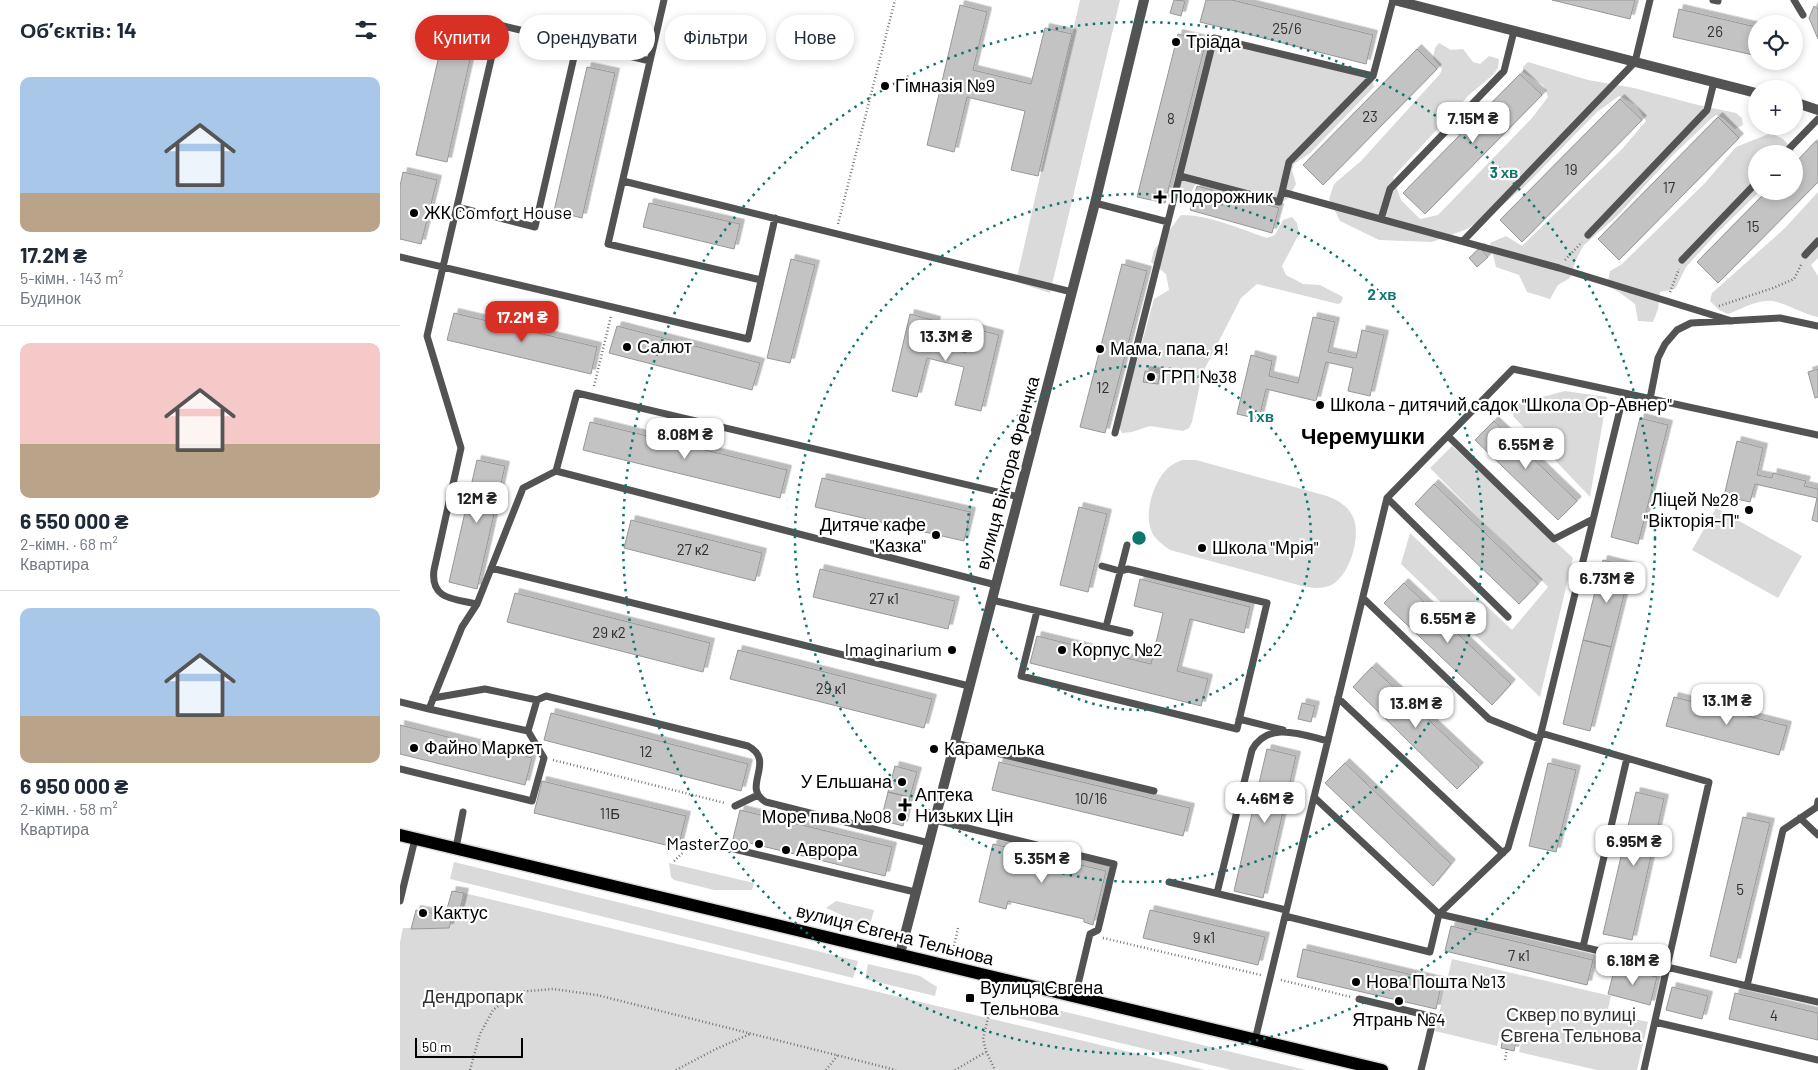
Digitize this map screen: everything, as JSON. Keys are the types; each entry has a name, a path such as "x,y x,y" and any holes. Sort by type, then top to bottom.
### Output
{"main road":[{"name":"вулиця Євгена Тельнова","path":"400,835 1382,1070"}],"street":[{"name":"вулиця Віктора Френчка","path":"900,954 1095,203 1144,0"},
{"path":"1393,0 1748,91"},
{"path":"1803,105 1818,110"}],"lane":[{"path":"664,0 608,244 761,280"},
{"path":"1180,176 1279,202 1289,162 1373,76 1393,0"},
{"path":"1463,242 1635,62 1650,0"},
{"path":"1794,0 1804,15"},
{"path":"477,604 446,596 439,593 434,586 433,579 461,448 427,336 499,25 519,30"},
{"path":"1380,219 1390,189 1504,71 1514,31"},
{"path":"1115,433 1214,38 1373,76"},
{"path":"457,207 535,227 573,60"},
{"path":"646,60 650,61"},
{"path":"1588,236 1707,110 1714,82"},
{"path":"1793,145 1818,119"},
{"path":"623,181 1072,292"},
{"path":"1682,260 1748,191"},
{"path":"1282,192 1558,268 1732,321"},
{"path":"1095,203 1168,222"},
{"path":"400,257 748,339 775,218"},
{"path":"1805,255 1818,241"},
{"path":"1650,399 1658,358 1664,344 1677,330 1691,323 1780,318 1818,326"},
{"path":"1255,1040 1387,498 1513,369 1818,436"},
{"path":"556,471 577,393 1018,497"},
{"path":"1169,882 1217,893 1430,952 1439,914 1508,848 1540,736 1624,393"},
{"path":"1448,436 1554,539 1593,519"},
{"path":"429,709 462,627 477,604 523,488 556,471 996,585"},
{"path":"1387,498 1508,618"},
{"path":"1106,628 1127,544"},
{"path":"1037,611 1021,676 1237,729 1267,603 1128,569 1120,571 1102,566"},
{"path":"491,568 970,686"},
{"path":"1363,598 1489,718 1540,736 1627,758 1709,782 1644,1070"},
{"path":"992,600 1130,633"},
{"path":"433,698 484,689 537,700 546,696 748,746 758,754 760,760 756,786 758,795 766,802 929,843"},
{"path":"1338,698 1504,853"},
{"path":"528,732 537,700"},
{"path":"400,702 528,732 544,758 532,801 400,769"},
{"path":"1240,718 1328,741"},
{"path":"1217,893 1252,750 1256,743 1264,736 1287,731"},
{"path":"954,743 1154,792"},
{"path":"1584,947 1627,758"},
{"path":"735,806 758,795"},
{"path":"1314,797 1439,914 1818,1002"},
{"path":"1747,986 1783,830 1816,807 1818,801"},
{"path":"456,848 463,812"},
{"path":"1800,818 1818,836"},
{"path":"935,820 1114,864 1098,930 1090,934 1075,996"},
{"path":"400,901 415,839"},
{"path":"734,849 915,892"},
{"path":"1359,999 1434,1017 1421,1070"},
{"path":"1655,1022 1818,1060"}],"path":[{"path":"836,233 895,0"},
{"path":"1558,268 1588,236"},
{"path":"1702,311 1738,301 1794,279 1805,255"},
{"path":"1667,300 1682,260"},
{"path":"591,397 613,307"},
{"path":"544,758 735,806"},
{"path":"674,861 696,840 734,849"},
{"path":"954,946 958,928"},
{"path":"1090,934 1359,999"},
{"path":"470,1070 480,1034 493,1010 517,992 554,989 597,995 896,1070"},
{"path":"989,1014 983,1039 986,1051 995,1070"},
{"path":"676,1070 752,1033"},
{"path":"1505,1060 1507,1049"},
{"path":"955,1070 986,1051"},
{"path":"826,1070 838,1055"}],"green space":[{"path":"1080,0 1120,0 1050,293 1016,282"},
{"path":"1231,38 1370,72 1374,87 1310,153 1294,164 1292,170 1296,184 1288,198 1279,205 1200,183 1195,185 1189,197 1178,199 1173,191 1184,145 1202,101 1205,57 1215,43"},
{"path":"1439,43 1451,50 1463,49 1473,62 1480,64 1489,56 1499,59 1498,68 1493,75 1470,94 1393,177 1401,200 1420,219 1438,215 1532,118 1548,97 1543,85 1523,72 1523,67 1528,62 1588,80 1634,88 1736,113 1742,118 1743,125 1735,129 1723,118 1716,115 1711,119 1673,155 1617,216 1583,246 1570,278 1558,285 1550,299 1527,292 1519,275 1496,267 1490,243 1506,236 1522,246 1623,148 1646,121 1636,105 1619,96 1597,112 1525,186 1499,208 1467,229 1432,242 1379,240 1340,221 1329,199 1334,184 1361,161 1440,74 1442,69 1433,58 1435,48"},
{"path":"1766,135 1775,135 1789,145 1748,145 1748,200 1751,200 1686,267 1675,289 1660,292 1658,309 1653,322 1638,321 1635,304 1607,286 1610,271 1622,264 1704,184 1736,147"},
{"path":"1818,192 1818,258 1811,265 1818,276 1818,317 1771,301 1758,302 1728,314 1719,310 1710,301 1712,293 1784,229"},
{"path":"1181,215 1203,217 1267,238 1275,235 1283,220 1292,217 1297,223 1299,234 1282,266 1286,275 1303,284 1320,285 1343,297 1341,303 1338,304 1257,284 1241,298 1202,374 1192,422 1189,428 1183,431 1150,426 1122,433 1115,419 1137,361 1154,299 1169,290 1166,274 1151,262 1154,250"},
{"path":"1565,391 1607,397 1590,497 1513,416 1515,404"},
{"path":"1452,446 1573,558 1540,697 1401,564 1410,533 1512,630 1548,587 1430,468"},
{"path":"1182,460 1196,460 1327,496 1342,504 1353,517 1356,535 1352,556 1342,575 1329,586 1319,588 1302,586 1167,548 1152,533 1149,522 1150,505 1158,480 1171,465"},
{"path":"1716,508 1802,556 1778,598 1692,550"},
{"path":"454,862 858,961 853,978 450,879"},
{"path":"669,863 754,883 752,890 714,890 674,880 671,877"},
{"name":"Дендропарк","path":"464,893 1205,1070 400,1070 400,942 403,928 449,928 452,918 458,918"},
{"path":"836,901 874,910 870,925 857,922 826,908"},
{"name":"Сквер по вулиці Євгена Тельнова","path":"1452,959 1611,996 1607,1013 1648,1022 1637,1070 1597,1070 1519,1052 1522,1039 1500,1033 1497,1046 1435,1031"},
{"path":"868,964 920,976 937,987 935,996 865,979"},
{"path":"1020,1007 1049,1008 1306,1070 1231,1070 1018,1018"}],"building":[{"path":"1174,0 1185,1 1181,16 1170,13"},
{"path":"1206,0 1232,0 1373,35 1366,64 1200,22"},
{"path":"1552,0 1635,0 1630,19"},
{"path":"960,5 987,12 973,70 1031,84 1045,28 1072,34 1038,176 1011,170 1025,111 967,97 954,152 927,145"},
{"path":"1814,6 1818,9 1818,39 1809,18"},
{"path":"1679,9 1748,25 1748,54 1673,37"},
{"path":"1178,34 1206,41 1165,203 1137,197"},
{"path":"1417,49 1437,69 1323,185 1303,165"},
{"path":"438,60 470,60 447,162 416,155"},
{"path":"587,67 615,73 582,218 554,211"},
{"path":"1520,74 1542,95 1425,214 1403,193"},
{"path":"1620,99 1642,120 1522,242 1500,220"},
{"path":"1718,117 1739,138 1619,260 1598,239"},
{"path":"1816,141 1818,144 1818,182 1803,197 1803,155"},
{"name":"ЖК Comfort House","path":"403,172 437,180 421,244 400,239 400,186"},
{"path":"1197,186 1279,208 1272,233 1190,210"},
{"path":"1758,200 1800,200 1718,283 1697,262"},
{"path":"649,203 740,224 734,249 643,227"},
{"path":"1480,248 1488,257 1477,267 1469,258"},
{"path":"791,259 815,265 790,363 767,358"},
{"path":"1122,264 1147,271 1105,433 1080,427"},
{"path":"454,313 597,347 591,374 447,340"},
{"path":"910,314 936,321 930,344 966,353 972,328 999,335 981,411 955,405 964,367 927,358 917,397 892,391"},
{"path":"1313,317 1335,322 1328,352 1356,358 1362,330 1384,335 1370,396 1348,391 1353,368 1326,362 1316,401 1266,389 1259,419 1237,414 1251,355 1272,361 1269,376 1298,383"},
{"path":"617,326 760,363 752,390 609,353"},
{"path":"1818,369 1818,397 1815,398 1808,372"},
{"name":"ГРП №38","path":"1145,371 1160,373 1158,384 1143,382"},
{"path":"1640,418 1668,425 1638,544 1611,537"},
{"path":"1494,421 1577,501 1558,520 1475,440"},
{"path":"590,422 787,470 780,498 583,450"},
{"path":"1737,441 1763,448 1757,475 1772,478 1773,473 1806,481 1804,486 1818,489 1818,522 1812,520 1817,498 1755,484 1750,502 1724,496"},
{"path":"477,460 505,466 477,589 449,582"},
{"path":"822,478 971,512 964,541 815,507"},
{"path":"1434,484 1538,584 1519,604 1415,504"},
{"path":"1079,507 1107,514 1088,592 1060,585"},
{"path":"631,520 762,553 755,581 624,548"},
{"path":"1603,560 1631,567 1611,647 1583,640"},
{"path":"820,569 955,601 948,629 813,597"},
{"name":"Корпус №2","path":"1140,579 1250,607 1244,633 1190,619 1177,671 1208,679 1201,706 1030,663 1037,636 1151,664 1163,613 1134,606"},
{"path":"1404,583 1511,684 1492,705 1384,603"},
{"path":"515,593 710,643 703,672 507,622"},
{"path":"1583,640 1611,647 1590,731 1563,724"},
{"path":"738,650 932,699 924,728 730,679"},
{"path":"1372,667 1479,767 1457,789 1353,687"},
{"path":"1674,697 1787,726 1779,755 1666,726"},
{"path":"1302,703 1315,706 1311,722 1298,719"},
{"path":"551,713 748,764 741,791 544,740"},
{"path":"400,725 532,758 525,785 400,754"},
{"path":"1267,749 1296,756 1263,898 1234,891"},
{"path":"999,762 1190,808 1183,836 992,790"},
{"path":"1345,763 1451,864 1433,886 1325,783"},
{"path":"1548,763 1576,770 1556,852 1529,846"},
{"name":"У Ельшана","path":"895,766 917,772 910,797 888,792"},
{"path":"542,781 686,816 678,848 534,813"},
{"path":"888,792 910,797 903,826 881,820"},
{"path":"1636,792 1664,799 1632,940 1603,934"},
{"path":"740,810 892,847 885,876 733,839"},
{"path":"1743,817 1770,823 1736,963 1710,956"},
{"path":"993,844 1106,871 1093,925 1084,922 1084,919 1008,901 1006,909 979,902"},
{"name":"Кактус","path":"452,891 464,893 458,918 452,918 449,928 411,929 416,910 445,916"},
{"path":"1150,910 1265,937 1258,965 1143,938"},
{"path":"1451,926 1593,960 1587,985 1445,951"},
{"path":"1303,949 1442,982 1436,1009 1297,977"},
{"path":"1615,967 1657,977 1650,1005 1608,994"},
{"path":"1672,987 1708,996 1702,1019 1666,1010"},
{"path":"1735,993 1818,1013 1818,1040 1729,1019"},
{"path":"1503,1038 1516,1041 1514,1051 1501,1048"}],"place":[{"name":"Тріада","path":"1176,42"},
{"name":"Гімназія №9","path":"885,86"},
{"name":"Подорожник","path":"1160,197"},
{"name":"ЖК Comfort House","path":"414,213"},
{"name":"Салют","path":"627,347"},
{"name":"Мама, папа, я!","path":"1100,349"},
{"name":"ГРП №38","path":"1151,377"},
{"name":"Школа - дитячий садок \"Школа Ор-Авнер\"","path":"1320,405"},
{"name":"Ліцей №28 \"Вікторія-П\"","path":"1749,510"},
{"name":"Дитяче кафе \"Казка\"","path":"936,535"},
{"name":"Школа \"Мрія\"","path":"1202,548"},
{"name":"Imaginarium","path":"952,650"},
{"name":"Корпус №2","path":"1062,650"},
{"name":"Файно Маркет","path":"414,748"},
{"name":"Карамелька","path":"934,749"},
{"name":"У Ельшана","path":"902,782"},
{"name":"Аптека Низьких Цін","path":"905,805"},
{"name":"Море пива №08","path":"902,817"},
{"name":"MasterZoo","path":"759,844"},
{"name":"Аврора","path":"786,850"},
{"name":"Кактус","path":"423,913"},
{"name":"Нова Пошта №13","path":"1356,982"},
{"name":"Вулиця Євгена Тельнова","path":"970,998"},
{"name":"Ятрань №4","path":"1399,1001"}],"district":[{"name":"Черемушки","path":"1363,436"}]}
